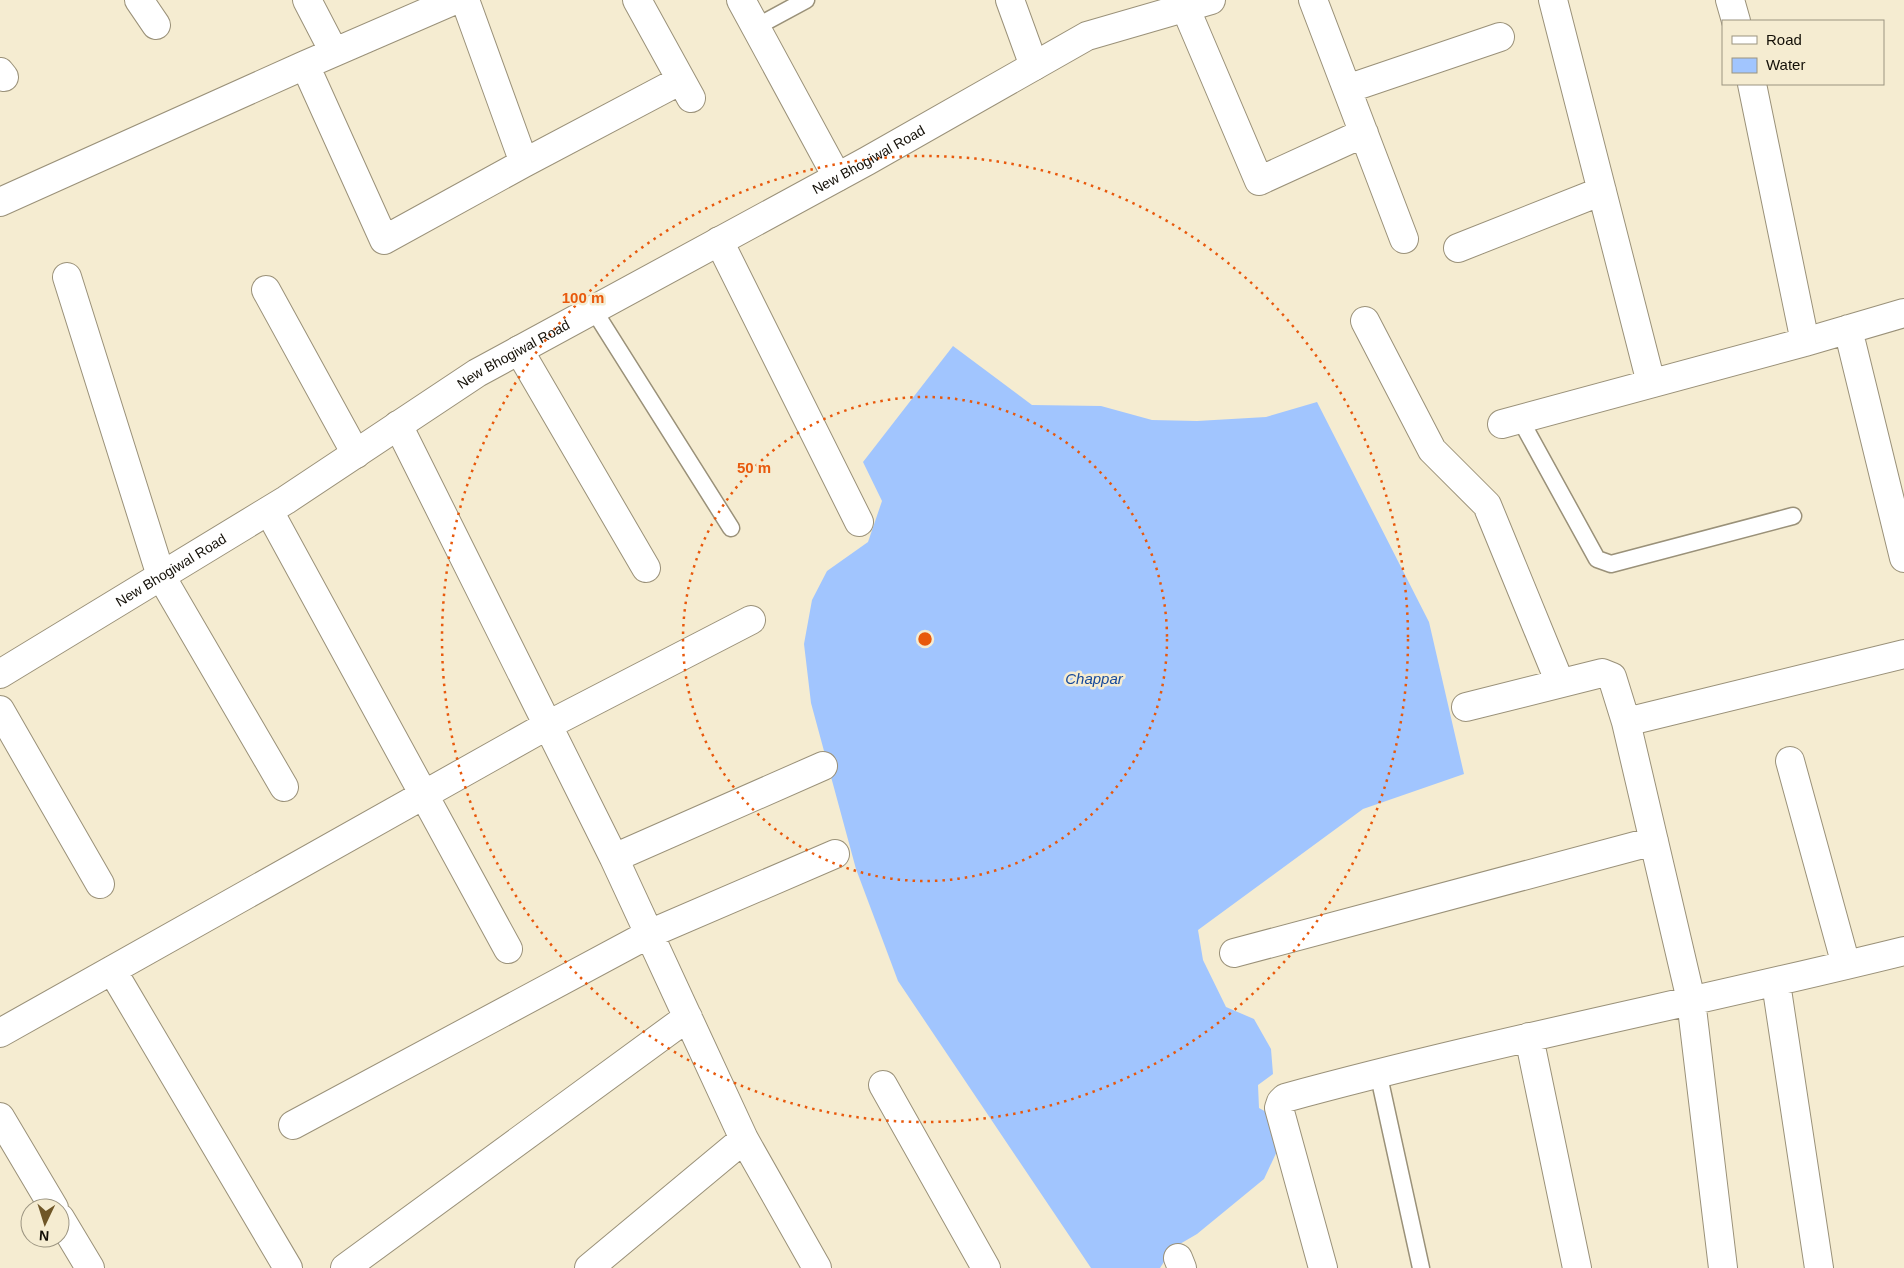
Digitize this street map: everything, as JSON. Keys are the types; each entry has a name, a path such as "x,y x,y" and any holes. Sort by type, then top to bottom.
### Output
{"street":[{"path":"140,0 156,25"},
{"path":"307,0 334,52"},
{"path":"0,202 334,52 455,0"},
{"path":"465,0 524,162"},
{"path":"305,65 384,240 524,162 686,89 636,0"},
{"path":"741,0 837,177"},
{"path":"1010,0 1034,66"},
{"path":"1313,0 1404,239"},
{"path":"1553,0 1651,383"},
{"path":"1730,0 1736,20"},
{"path":"1201,2 1259,181 1364,133"},
{"name":"New Bhogiwal Road","path":"0,674 269,511 477,373 837,177 1087,36 1201,2"},
{"path":"1347,89 1500,37"},
{"path":"1752,85 1805,342"},
{"path":"1458,248 1602,191"},
{"path":"719,241 859,522"},
{"path":"67,277 161,576 284,788"},
{"path":"266,290 356,454"},
{"path":"1511,421 1805,342 1904,312"},
{"path":"1365,321 1432,450 1487,505 1560,683"},
{"path":"1848,329 1904,558"},
{"path":"519,350 646,568"},
{"path":"398,425 614,858 744,1139 810,1265"},
{"path":"269,511 508,949"},
{"path":"0,1033 548,725 751,620"},
{"path":"1626,722 1904,654"},
{"path":"1466,707 1602,673 1612,677 1626,722 1691,1000 1723,1268"},
{"path":"0,710 100,884"},
{"path":"1790,761 1846,965"},
{"path":"614,858 823,766"},
{"path":"1234,953 1654,841"},
{"path":"294,1125 649,934 835,854"},
{"path":"1323,1268 1279,1108 1285,1098 1378,1072 1691,1000 1776,983 1904,951"},
{"path":"112,970 288,1268"},
{"path":"1776,983 1820,1268"},
{"path":"345,1268 688,1017"},
{"path":"1529,1037 1577,1268"},
{"path":"883,1085 986,1268"},
{"path":"0,1117 48,1198"},
{"path":"590,1268 744,1139"},
{"path":"70,1235 90,1268"}],"lane":[{"path":"756,27 806,0"},
{"path":"593,309 731,528"},
{"path":"1511,421 1597,559 1603,562 1611,564 1793,516"},
{"path":"1378,1072 1421,1268"}],"water":[{"name":"Chappar","path":"953,346 1032,405 1101,406 1152,420 1197,421 1266,417 1317,402 1429,622 1464,774 1363,809 1198,930 1203,960 1226,1007 1254,1019 1271,1049 1273,1074 1258,1085 1259,1108 1268,1113 1278,1149 1264,1179 1197,1234 1173,1248 1160,1268 1091,1268 898,981 856,869 811,703 804,644 812,600 827,571 868,542 882,501 863,462"}]}
